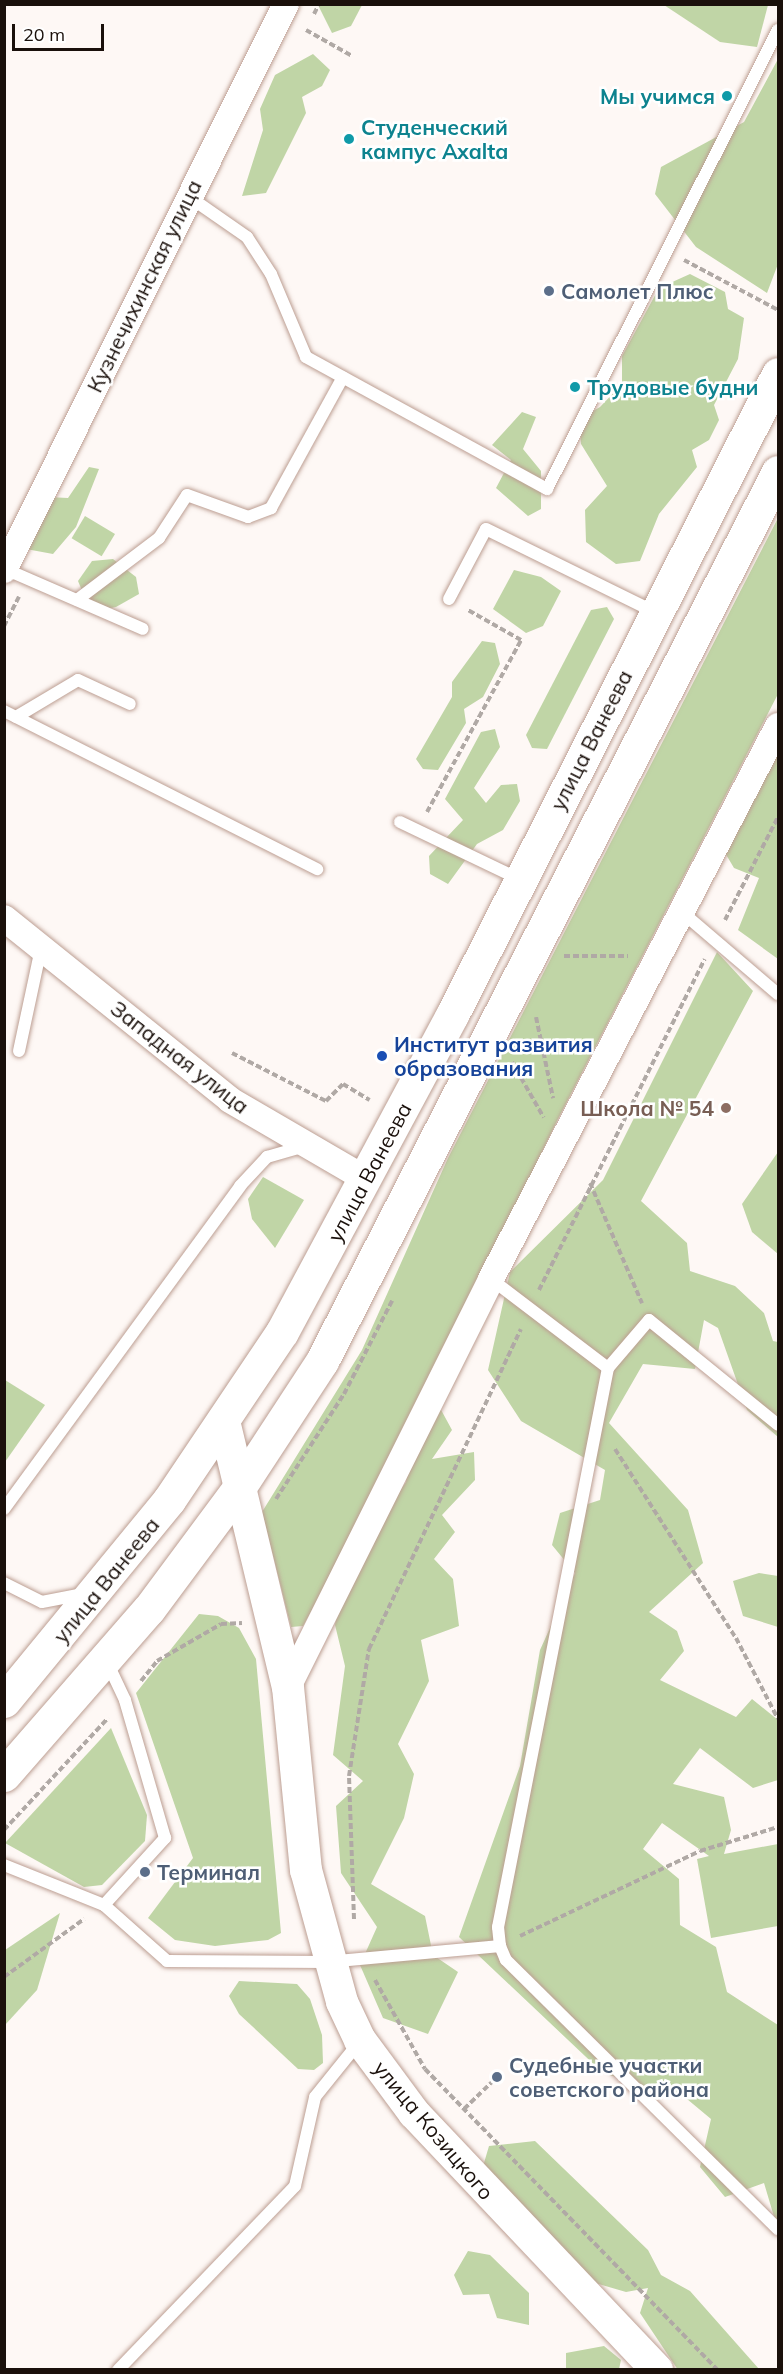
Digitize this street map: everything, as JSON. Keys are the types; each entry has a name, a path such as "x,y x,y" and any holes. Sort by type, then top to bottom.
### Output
{"main road":[{"name":"улица Ванеева","path":"4,1701 102,1588 224,1421 282,1332 366,1179 778,374"},
{"name":"улица Ванеева","path":"4,1775 107,1661 239,1488 322,1361 778,472"}],"street":[{"name":"Кузнечихинская улица","path":"5,569 188,196 286,4"},
{"path":"288,1687 491,1279 683,913 778,726"},
{"name":"Западная улица","path":"4,918 230,1100 303,1147 366,1179"},
{"name":"улица Козицкого","path":"224,1421 288,1687 306,1870 327,1962 360,2040 414,2113 657,2370"}],"lane":[{"path":"188,196 247,237 270,274 306,357 547,489 778,30"},
{"path":"77,600 159,538 188,495 248,517 271,508 343,377"},
{"path":"449,599 486,530 657,613"},
{"path":"5,569 143,629"},
{"path":"10,714 78,680 130,704"},
{"path":"10,714 317,869"},
{"path":"400,822 520,879"},
{"path":"683,913 778,994"},
{"path":"19,1051 41,947"},
{"path":"4,1509 240,1186 267,1156 303,1147"},
{"path":"491,1279 608,1368"},
{"path":"778,1425 649,1320 608,1368 601,1419 498,1927 500,1946 506,1960 778,2229"},
{"path":"4,1583 42,1602 102,1588"},
{"path":"104,1905 165,1838 125,1700 107,1661"},
{"path":"4,1865 104,1905 167,1961 327,1962 500,1946"},
{"path":"118,2370 295,2186 315,2097 360,2040"}],"path":[{"path":"306,30 352,56"},
{"path":"667,251 778,310"},
{"path":"416,831 521,640 449,599"},
{"path":"718,2370 425,2069 366,1960 353,1917 349,1776 369,1648 590,1184 778,817"},
{"path":"561,956 635,956"},
{"path":"533,1006 561,1143"},
{"path":"511,1048 513,1071 561,1143"},
{"path":"232,1053 326,1101 343,1084 370,1100"},
{"path":"590,1184 649,1320"},
{"path":"601,1419 622,1466 736,1638 778,1719"},
{"path":"4,1830 125,1700 157,1661"},
{"path":"500,1946 700,1851 778,1827"},
{"path":"4,1977 104,1905"},
{"path":"465,2109 492,2082"}],"green space":[{"path":"318,4 362,5 351,26 332,33"},
{"path":"664,5 768,5 757,47 720,42"},
{"path":"313,54 330,70 322,86 302,97 306,113 266,193 242,196 263,130 260,109 275,75"},
{"path":"778,59 778,264 767,293 696,247 655,194 661,167 744,122"},
{"path":"690,274 725,292 728,309 744,318 738,359 714,405 719,420 709,440 692,450 697,467 659,514 640,561 616,564 586,542 585,510 607,486 581,444 579,419 600,407 622,384 622,356 659,288"},
{"path":"522,412 536,417 523,449 541,471 541,509 528,516 496,488 511,460 492,445"},
{"path":"89,467 99,469 76,527 53,554 26,549 48,497 68,498"},
{"path":"85,516 115,534 102,556 72,538"},
{"path":"778,518 778,694 558,1119 372,1500 303,1626 291,1627 262,1512 362,1350 448,1158"},
{"path":"113,559 136,577 139,594 116,607 91,612 78,581 92,561"},
{"path":"514,570 541,577 561,591 543,626 526,633 493,609"},
{"path":"607,607 614,619 547,749 532,748 526,735 591,610"},
{"path":"482,641 495,643 500,664 483,697 464,709 466,723 438,770 423,769 416,759 452,697 452,682"},
{"path":"778,724 778,959 738,930 759,878 734,868 715,836"},
{"path":"495,729 500,747 474,788 486,803 501,785 517,784 520,801 503,830 477,844 448,884 430,874 429,856 463,820 445,799 481,732"},
{"path":"717,952 753,991 641,1201 687,1243 690,1271 735,1286 764,1313 773,1341 778,1342 778,1437 747,1410 718,1328 704,1320 695,1369 643,1364 609,1423 688,1510 703,1563 649,1612 677,1631 684,1651 660,1680 736,1717 752,1699 778,1720 778,1780 753,1788 700,1748 673,1784 724,1797 731,1830 724,1854 778,1844 778,1926 711,1938 697,1859 709,1856 662,1823 643,1849 679,1879 680,1925 716,1947 727,1992 778,2025 778,2230 764,2183 725,2197 700,2167 711,2119 687,2099 603,2073 459,1937 520,1766 540,1650 575,1573 552,1545 560,1513 600,1500 605,1470 521,1421 488,1370 510,1272 603,1180"},
{"path":"778,1152 778,1254 752,1232 742,1204"},
{"path":"263,1177 304,1200 275,1248 252,1219 248,1199"},
{"path":"5,1380 45,1405 5,1462"},
{"path":"440,1408 452,1430 432,1459 474,1452 475,1480 442,1515 455,1532 434,1559 453,1579 459,1626 421,1640 429,1681 398,1744 414,1774 404,1818 371,1884 425,1916 433,1955 458,1972 428,2034 383,2018 360,1965 377,1927 341,1873 336,1806 363,1781 333,1755 345,1666 335,1625 343,1572 406,1482 412,1430"},
{"path":"759,1573 778,1576 778,1627 743,1616 733,1581"},
{"path":"199,1614 218,1616 239,1628 256,1659 281,1933 268,1940 215,1946 175,1940 148,1918 193,1858 136,1693"},
{"path":"111,1728 147,1815 145,1841 102,1885 84,1887 5,1843"},
{"path":"60,1913 37,1990 5,2025 5,1950"},
{"path":"239,1981 297,1984 310,1999 322,2035 323,2063 314,2070 298,2069 239,2014 229,1996"},
{"path":"535,2141 648,2250 661,2275 690,2291 759,2369 678,2370 640,2313 648,2288 626,2292 578,2278 481,2173 489,2146"},
{"path":"468,2251 490,2255 529,2293 529,2325 497,2318 489,2294 463,2295 454,2275"},
{"path":"604,2346 621,2360 619,2369 566,2369 566,2353"}],"place":[{"name":"Мы учимся","path":"727,96"},
{"name":"Студенческий кампус Axalta","path":"349,139"},
{"name":"Самолет Плюс","path":"549,291"},
{"name":"Трудовые будни","path":"575,387"},
{"name":"Институт развития образования","path":"382,1056"},
{"name":"Школа № 54","path":"726,1108"},
{"name":"Терминал","path":"145,1872"},
{"name":"Судебные участки советского района","path":"497,2077"}]}
